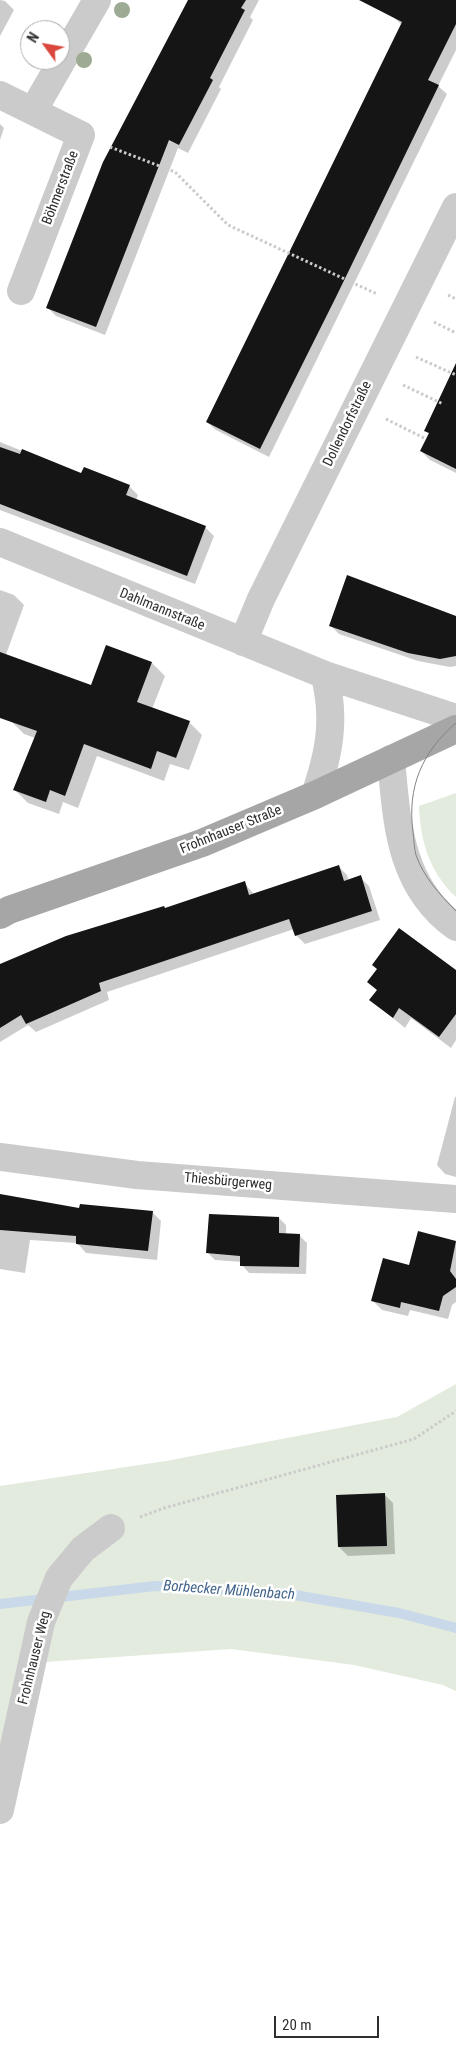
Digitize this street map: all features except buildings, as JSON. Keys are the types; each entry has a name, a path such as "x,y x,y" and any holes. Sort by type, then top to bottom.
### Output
{"main road":[{"name":"Frohnhauser Straße","path":"0,915 19,906 202,844 423,746 456,729"}],"street":[{"path":"33,111 97,0"},
{"name":"Böhmerstraße","path":"0,95 81,135 21,291"},
{"name":"Dollendorfstraße","path":"243,642 262,599 374,370 456,207"},
{"name":"Dahlmannstraße","path":"0,542 325,675 456,718"},
{"path":"314,795 325,764 328,741 330,711 325,675"},
{"path":"391,759 400,837 405,858 418,886 429,903 456,927"},
{"name":"Thiesbürgerweg","path":"0,1157 137,1174 456,1199"},
{"name":"Frohnhauser Weg","path":"0,1810 41,1622 59,1578 83,1549 111,1528"}],"path":[{"path":"81,135 176,172 228,225 406,307"},
{"path":"388,344 456,375"},
{"path":"374,370 443,404"},
{"path":"358,406 426,439"},
{"path":"111,1528 164,1508 414,1439 456,1411"}],"shaded area":[{"path":"456,793 456,897 439,878 428,856 424,844 419,806"},
{"path":"456,1384 456,1691 443,1685 354,1665 231,1649 45,1662 0,1762 0,1486 166,1461 397,1417"}],"waterway":[{"name":"Borbecker Mühlenbach","path":"0,1604 155,1586 289,1594 399,1613 456,1628"}],"tram line":[{"path":"456,723 444,734 426,758 415,785 412,800 415,849 419,863 433,885 456,911"}]}
